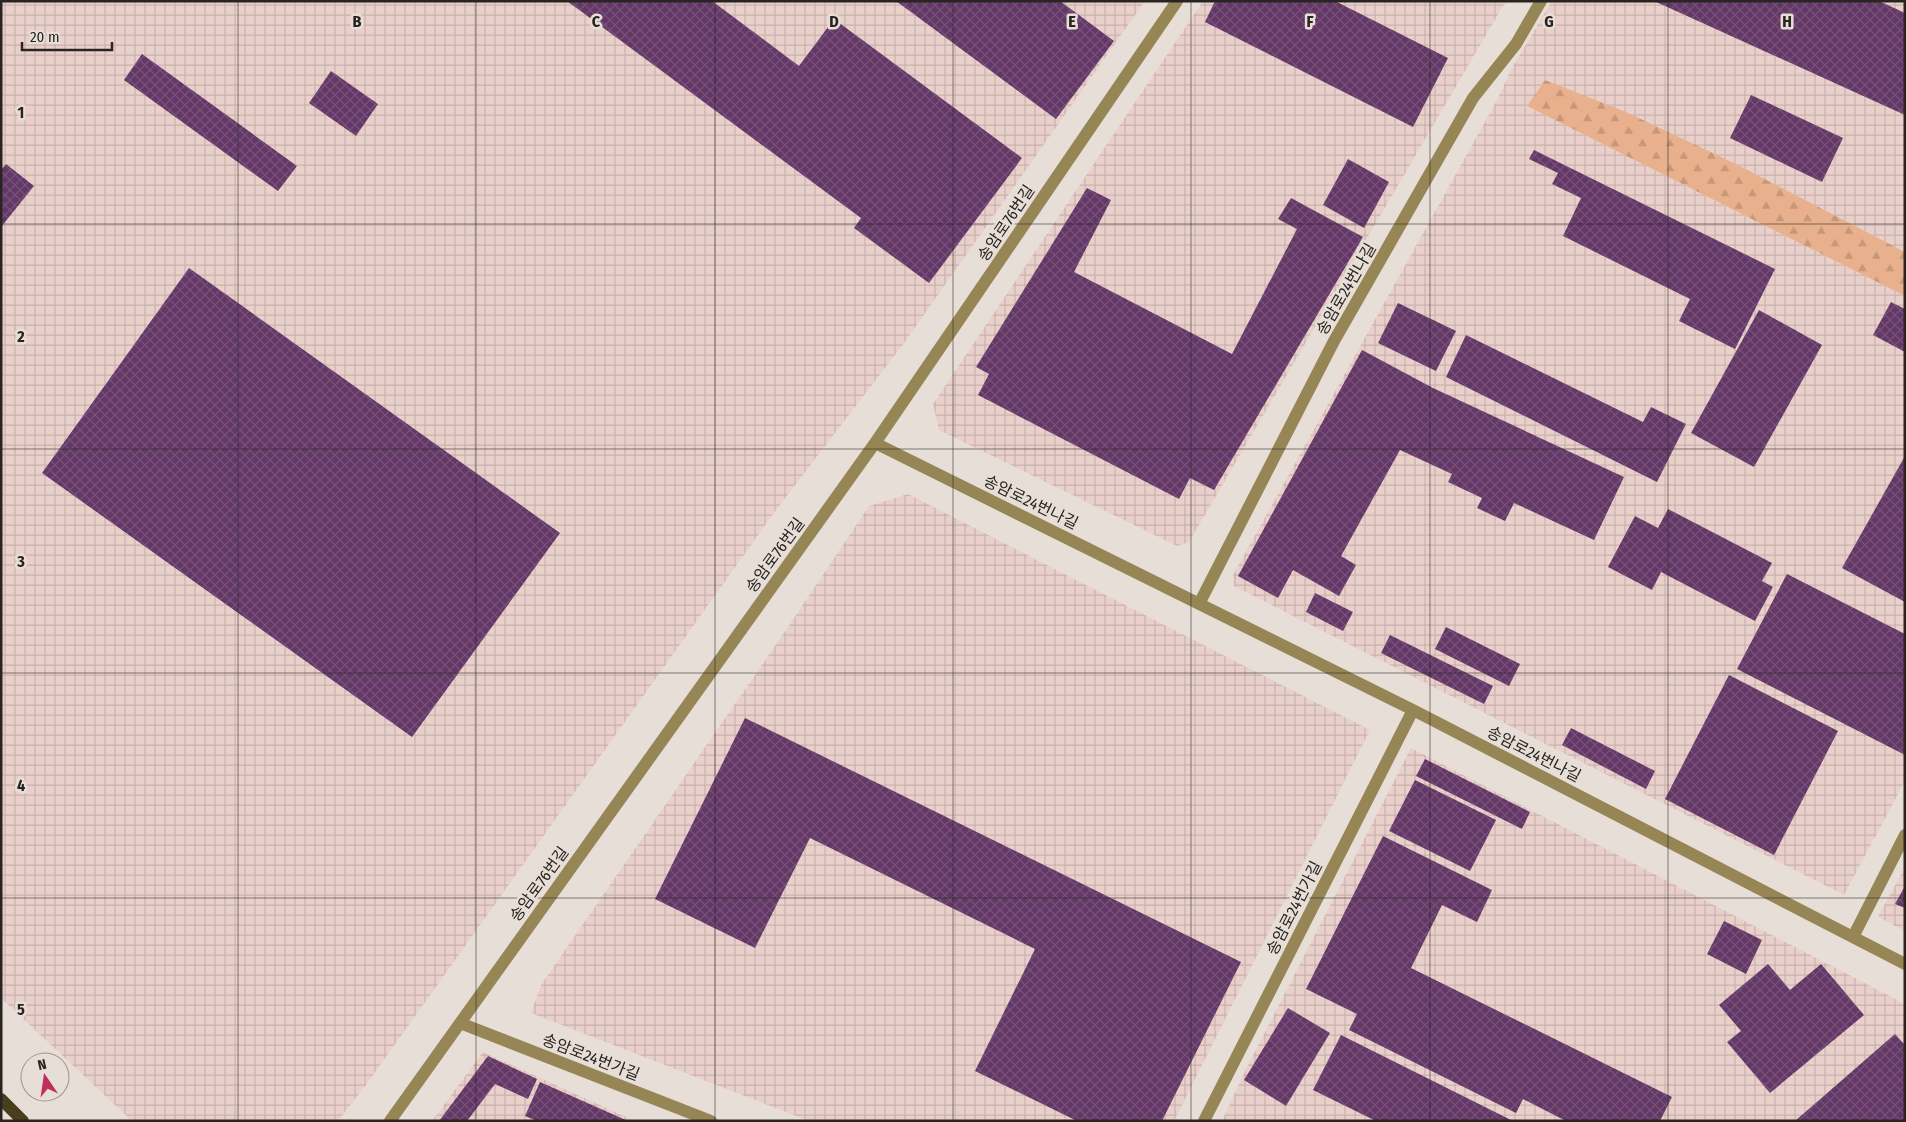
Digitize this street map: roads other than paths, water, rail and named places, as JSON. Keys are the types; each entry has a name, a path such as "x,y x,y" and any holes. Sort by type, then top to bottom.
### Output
{"main road":[{"path":"1,1099 23,1121"}],"street":[{"name":"송암로76번길","path":"390,1121 875,443 1177,1"},
{"name":"송암로24번나길","path":"1199,604 1339,333 1473,98 1516,44 1541,1"},
{"name":"송암로24번나길","path":"875,443 1413,710 1905,964"},
{"name":"송암로24번가길","path":"1204,1121 1413,710"},
{"path":"1853,936 1905,835"},
{"name":"송암로24번가길","path":"460,1023 711,1121"}]}
